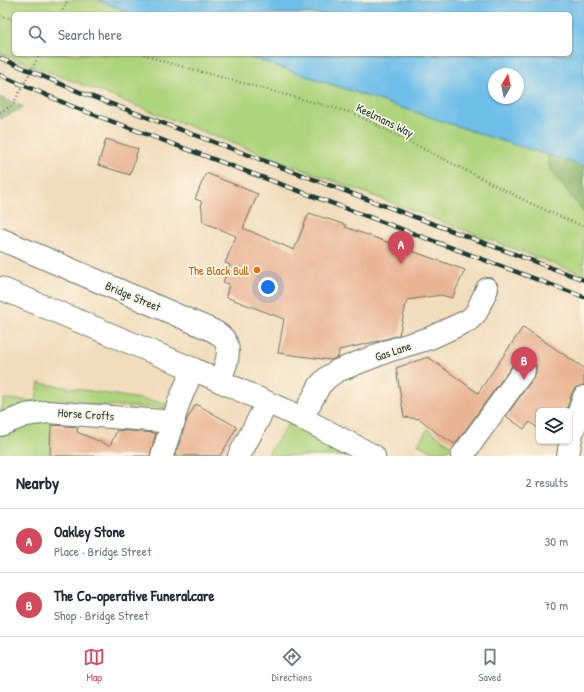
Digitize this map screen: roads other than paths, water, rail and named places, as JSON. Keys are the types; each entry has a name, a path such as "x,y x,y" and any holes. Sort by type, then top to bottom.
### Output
{"main road":[{"name":"Bridge Street","path":"0,239 214,331 224,339 228,347 228,355 220,381"},
{"path":"0,288 220,381 302,418 374,456"},
{"name":"Gas Lane","path":"302,418 320,385 328,377 337,371 388,351 430,338 469,320 476,313 487,289"},
{"path":"162,456 174,422 188,367"},
{"path":"462,456 524,370"},
{"path":"568,456 571,437 584,397"},
{"path":"241,456 267,403"},
{"name":"Horse Crofts","path":"0,425 26,415 48,412 174,422"}],"water":[{"path":"98,0 584,0 584,166 502,141 246,56 572,56 572,12 127,12"}],"railway":[{"path":"0,58 82,93 584,280"},
{"path":"0,75 76,108 584,297"}],"place":[{"name":"Oakley Stone","path":"401,264"},
{"name":"The Black Bull","path":"257,270"},
{"name":"The Co-operative Funeralcare","path":"524,380"}]}
